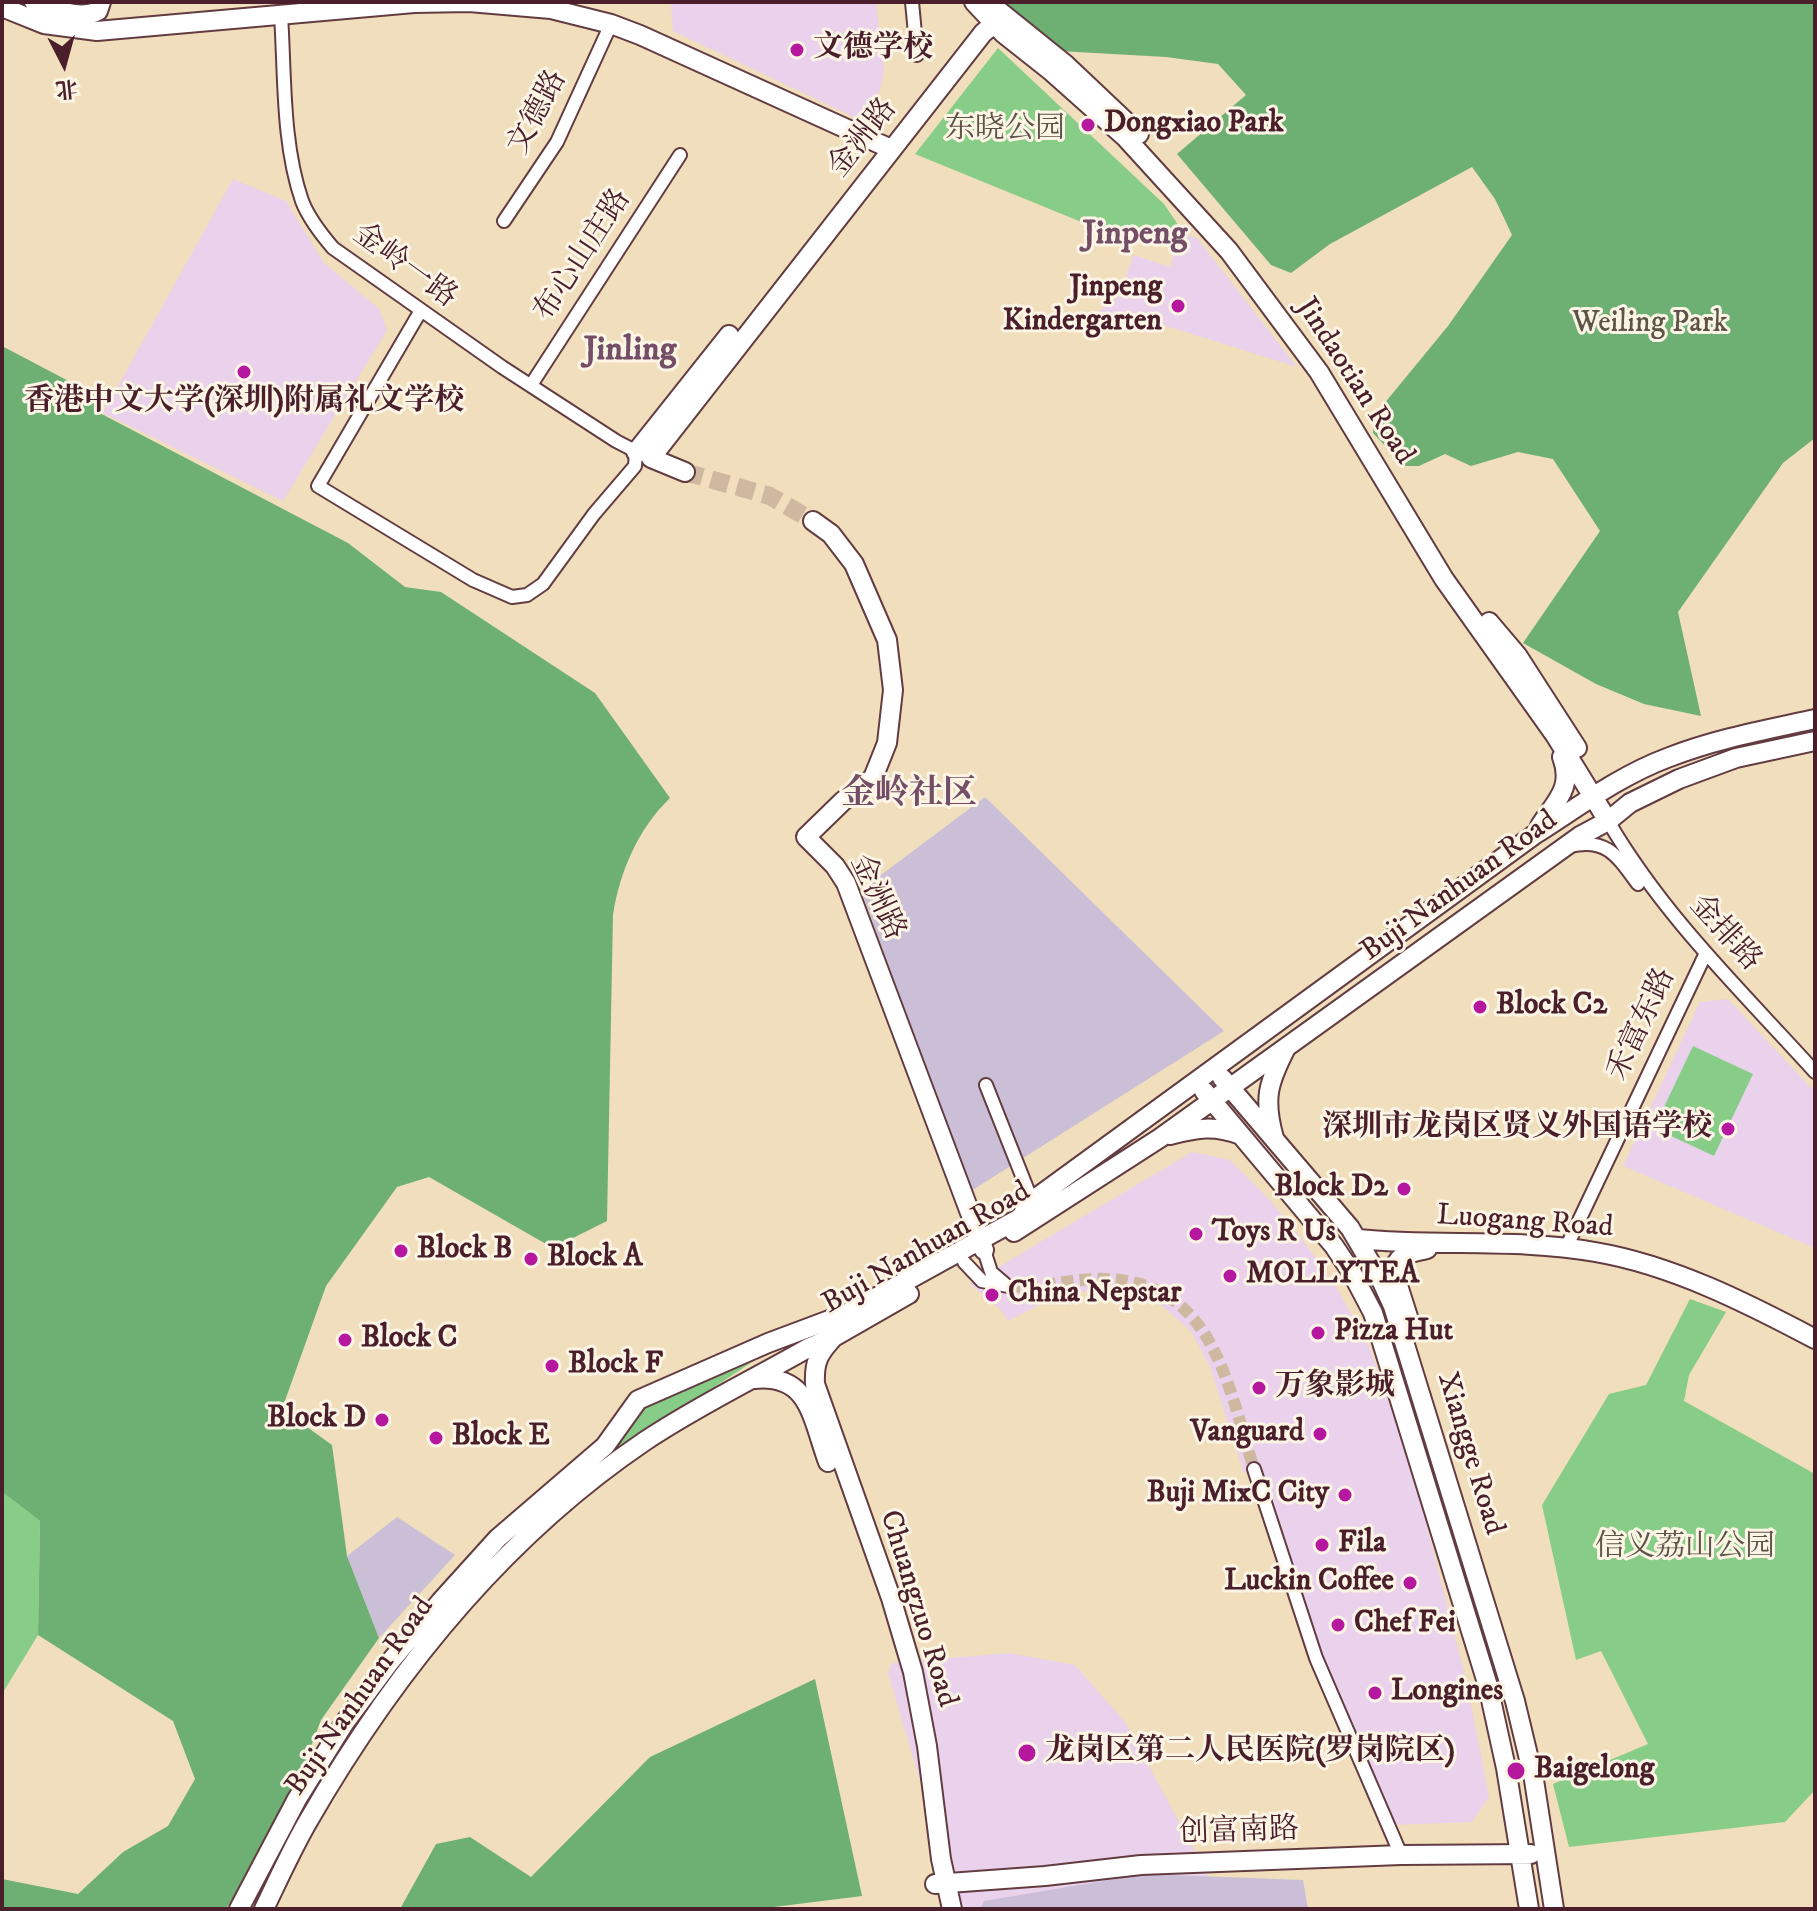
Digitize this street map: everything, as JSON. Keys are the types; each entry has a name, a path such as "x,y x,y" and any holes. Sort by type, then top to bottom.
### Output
{"street":[{"path":"34,2 89,14 98,11 101,2"},
{"path":"2,7 44,24 97,31 414,3 469,2 551,9 611,24 886,146"},
{"path":"912,2 917,55"},
{"name":"金洲路","path":"641,459 988,11"},
{"name":"Jindaotian Road","path":"988,11 1004,34 1125,137 1229,251 1319,372 1444,579 1598,794"},
{"name":"Jindaotian Road","path":"988,11 1015,22 1065,64 1135,130 1207,206 1235,241 1328,367 1464,589 1517,655 1598,794 1608,821"},
{"name":"金岭一路","path":"281,15 289,140 303,204 317,229 333,248 420,312 641,459"},
{"name":"文德路","path":"504,221 557,142 611,24"},
{"name":"布心山庄路","path":"531,385 680,155"},
{"path":"420,312 318,486 473,580 512,597 527,595 543,584 594,514 641,459 685,472"},
{"name":"金洲路","path":"813,521 831,534 854,564 887,640 893,690 887,743 873,778 843,801 806,837 835,866 846,883 983,1245"},
{"path":"1598,794 1665,759 1741,734 1815,719"},
{"path":"1534,835 1560,800 1566,785 1566,769 1555,735"},
{"name":"Buji Nanhuan Road","path":"239,1909 297,1799 345,1722 389,1663 498,1538 605,1446 638,1400 768,1343 848,1313 1043,1215 1160,1138 1630,803 1736,758 1815,741"},
{"name":"Buji Nanhuan Road","path":"264,1909 306,1824 356,1746 437,1631 488,1575 582,1488 646,1441 964,1262 1020,1218 1032,1201 1534,835 1598,794"},
{"name":"金排路","path":"1608,821 1657,898 1705,955 1815,1072"},
{"path":"1560,850 1581,844 1605,847 1618,857 1638,884 1657,898"},
{"name":"禾富东路","path":"1566,1248 1705,955"},
{"path":"1275,1140 1267,1092 1288,1044"},
{"name":"Xiangge Road","path":"1215,1070 1358,1239 1393,1306 1515,1701 1534,1780 1554,1909"},
{"name":"Xiangge Road","path":"1196,1083 1334,1246 1373,1313 1447,1548 1498,1727 1529,1909"},
{"path":"986,1085 1032,1201"},
{"path":"1160,1138 1202,1127 1241,1135"},
{"name":"Luogang Road","path":"1358,1239 1566,1248 1623,1257 1666,1271 1815,1339"},
{"path":"1414,1369 1414,1343 1394,1273 1395,1265 1398,1258 1407,1253 1450,1244"},
{"path":"964,1262 982,1281 1008,1286 991,1272 983,1245"},
{"name":"Chuangzuo Road","path":"834,1337 820,1352 815,1364 815,1384 885,1600 912,1718 942,1884 952,1909"},
{"name":"Chuangzuo Road","path":"753,1379 772,1377 784,1380 794,1385 802,1395 885,1600"},
{"path":"1254,1469 1316,1658 1401,1855"},
{"name":"创富南路","path":"942,1884 1141,1865 1545,1853"},
{"name":"Chuangzuo Road","path":"941,1909 942,1884"}],"shaded area":[{"name":"文德学校","path":"671,2 876,2 884,69 880,90 858,119 673,31"},
{"name":"香港中文大学(深圳)附属礼文学校","path":"233,179 286,201 324,263 379,309 387,330 283,501 103,413"},
{"name":"Jinpeng Kindergarten","path":"1181,233 1197,238 1297,367 1154,322 1149,334 1093,316 1120,295 1133,255 1170,267"},
{"path":"985,797 1224,1031 971,1191 861,890"},
{"name":"深圳市龙岗区贤义外国语学校","path":"1728,999 1815,1092 1815,1248 1623,1166 1700,1002"},
{"name":"Buji MixC City","path":"1192,1152 1230,1160 1268,1198 1337,1288 1369,1346 1425,1518 1467,1684 1489,1797 1472,1822 1392,1825 1321,1650 1262,1468 1244,1473 1210,1367 1191,1331 1161,1305 1143,1296 1105,1289 1068,1293 1008,1321 1001,1310 970,1284"},
{"path":"397,1517 455,1555 379,1638 347,1556"},
{"name":"龙岗区第二人民医院(罗岗院区)","path":"1009,1653 1075,1665 1125,1722 1226,1909 949,1909 938,1879 921,1784 888,1673 892,1663"},
{"path":"1145,1874 1303,1880 1308,1909 980,1909 984,1901"}],"green space":[{"name":"Weiling Park","path":"997,2 1815,2 1815,438 1783,463 1678,612 1701,716 1644,704 1596,684 1523,643 1600,531 1553,459 1518,452 1471,466 1445,454 1419,466 1404,466 1373,433 1374,416 1448,326 1512,235 1495,199 1472,167 1330,244 1291,273 1271,265 1177,154 1246,95 1218,64 1166,57 1059,51"},
{"name":"东晓公园","path":"998,48 1164,204 1187,238 1175,242 1135,226 1123,239 915,154"},
{"path":"2,346 97,396 94,410 348,543 405,587 441,592 595,693 670,798 649,823 632,852 620,883 613,915 607,1221 553,1248 429,1177 397,1187 326,1286 282,1409 332,1445 347,1556 379,1638 321,1720 282,1823 226,1909 2,1909 2,1879 78,1894 123,1852 168,1826 195,1779 173,1721 38,1635 40,1521 2,1492"},
{"path":"1693,1046 1753,1074 1714,1156 1654,1128"},
{"name":"信义荔山公园","path":"1690,1299 1726,1312 1689,1375 1684,1401 1815,1474 1815,1790 1785,1822 1569,1847 1553,1784 1648,1744 1601,1651 1576,1660 1542,1505 1609,1394 1646,1385"},
{"path":"755,1360 608,1458 640,1410"},
{"path":"2,1492 40,1521 38,1635 2,1694"},
{"path":"815,1679 862,1896 758,1909 400,1909 436,1844 470,1837 531,1877 650,1757"}],"tunnel":[{"path":"685,472 770,496 813,521"},
{"path":"1008,1286 1106,1279 1142,1285 1171,1298 1193,1319 1211,1344 1235,1405 1254,1469"}],"place":[{"name":"文德学校","path":"797,50"},
{"name":"Dongxiao Park","path":"1088,125"},
{"name":"Jinpeng Kindergarten","path":"1178,306"},
{"name":"香港中文大学(深圳)附属礼文学校","path":"244,372"},
{"name":"Block C2","path":"1480,1007"},
{"name":"深圳市龙岗区贤义外国语学校","path":"1728,1129"},
{"name":"Block D2","path":"1404,1189"},
{"name":"Toys R Us","path":"1196,1234"},
{"name":"Block B","path":"401,1251"},
{"name":"Block A","path":"531,1259"},
{"name":"MOLLYTEA","path":"1230,1276"},
{"name":"China Nepstar","path":"992,1295"},
{"name":"Pizza Hut","path":"1318,1333"},
{"name":"Block C","path":"345,1340"},
{"name":"Block F","path":"552,1366"},
{"name":"万象影城","path":"1259,1388"},
{"name":"Block D","path":"382,1420"},
{"name":"Vanguard","path":"1320,1434"},
{"name":"Block E","path":"436,1438"},
{"name":"Buji MixC City","path":"1345,1495"},
{"name":"Fila","path":"1322,1545"},
{"name":"Luckin Coffee","path":"1410,1583"},
{"name":"Chef Fei","path":"1338,1625"},
{"name":"Longines","path":"1375,1693"},
{"name":"龙岗区第二人民医院(罗岗院区)","path":"1027,1753"},
{"name":"Baigelong","path":"1516,1771"}],"district":[{"name":"Jinpeng","path":"1135,236"},
{"name":"Jinling","path":"630,352"},
{"name":"金岭社区","path":"909,796"}]}
